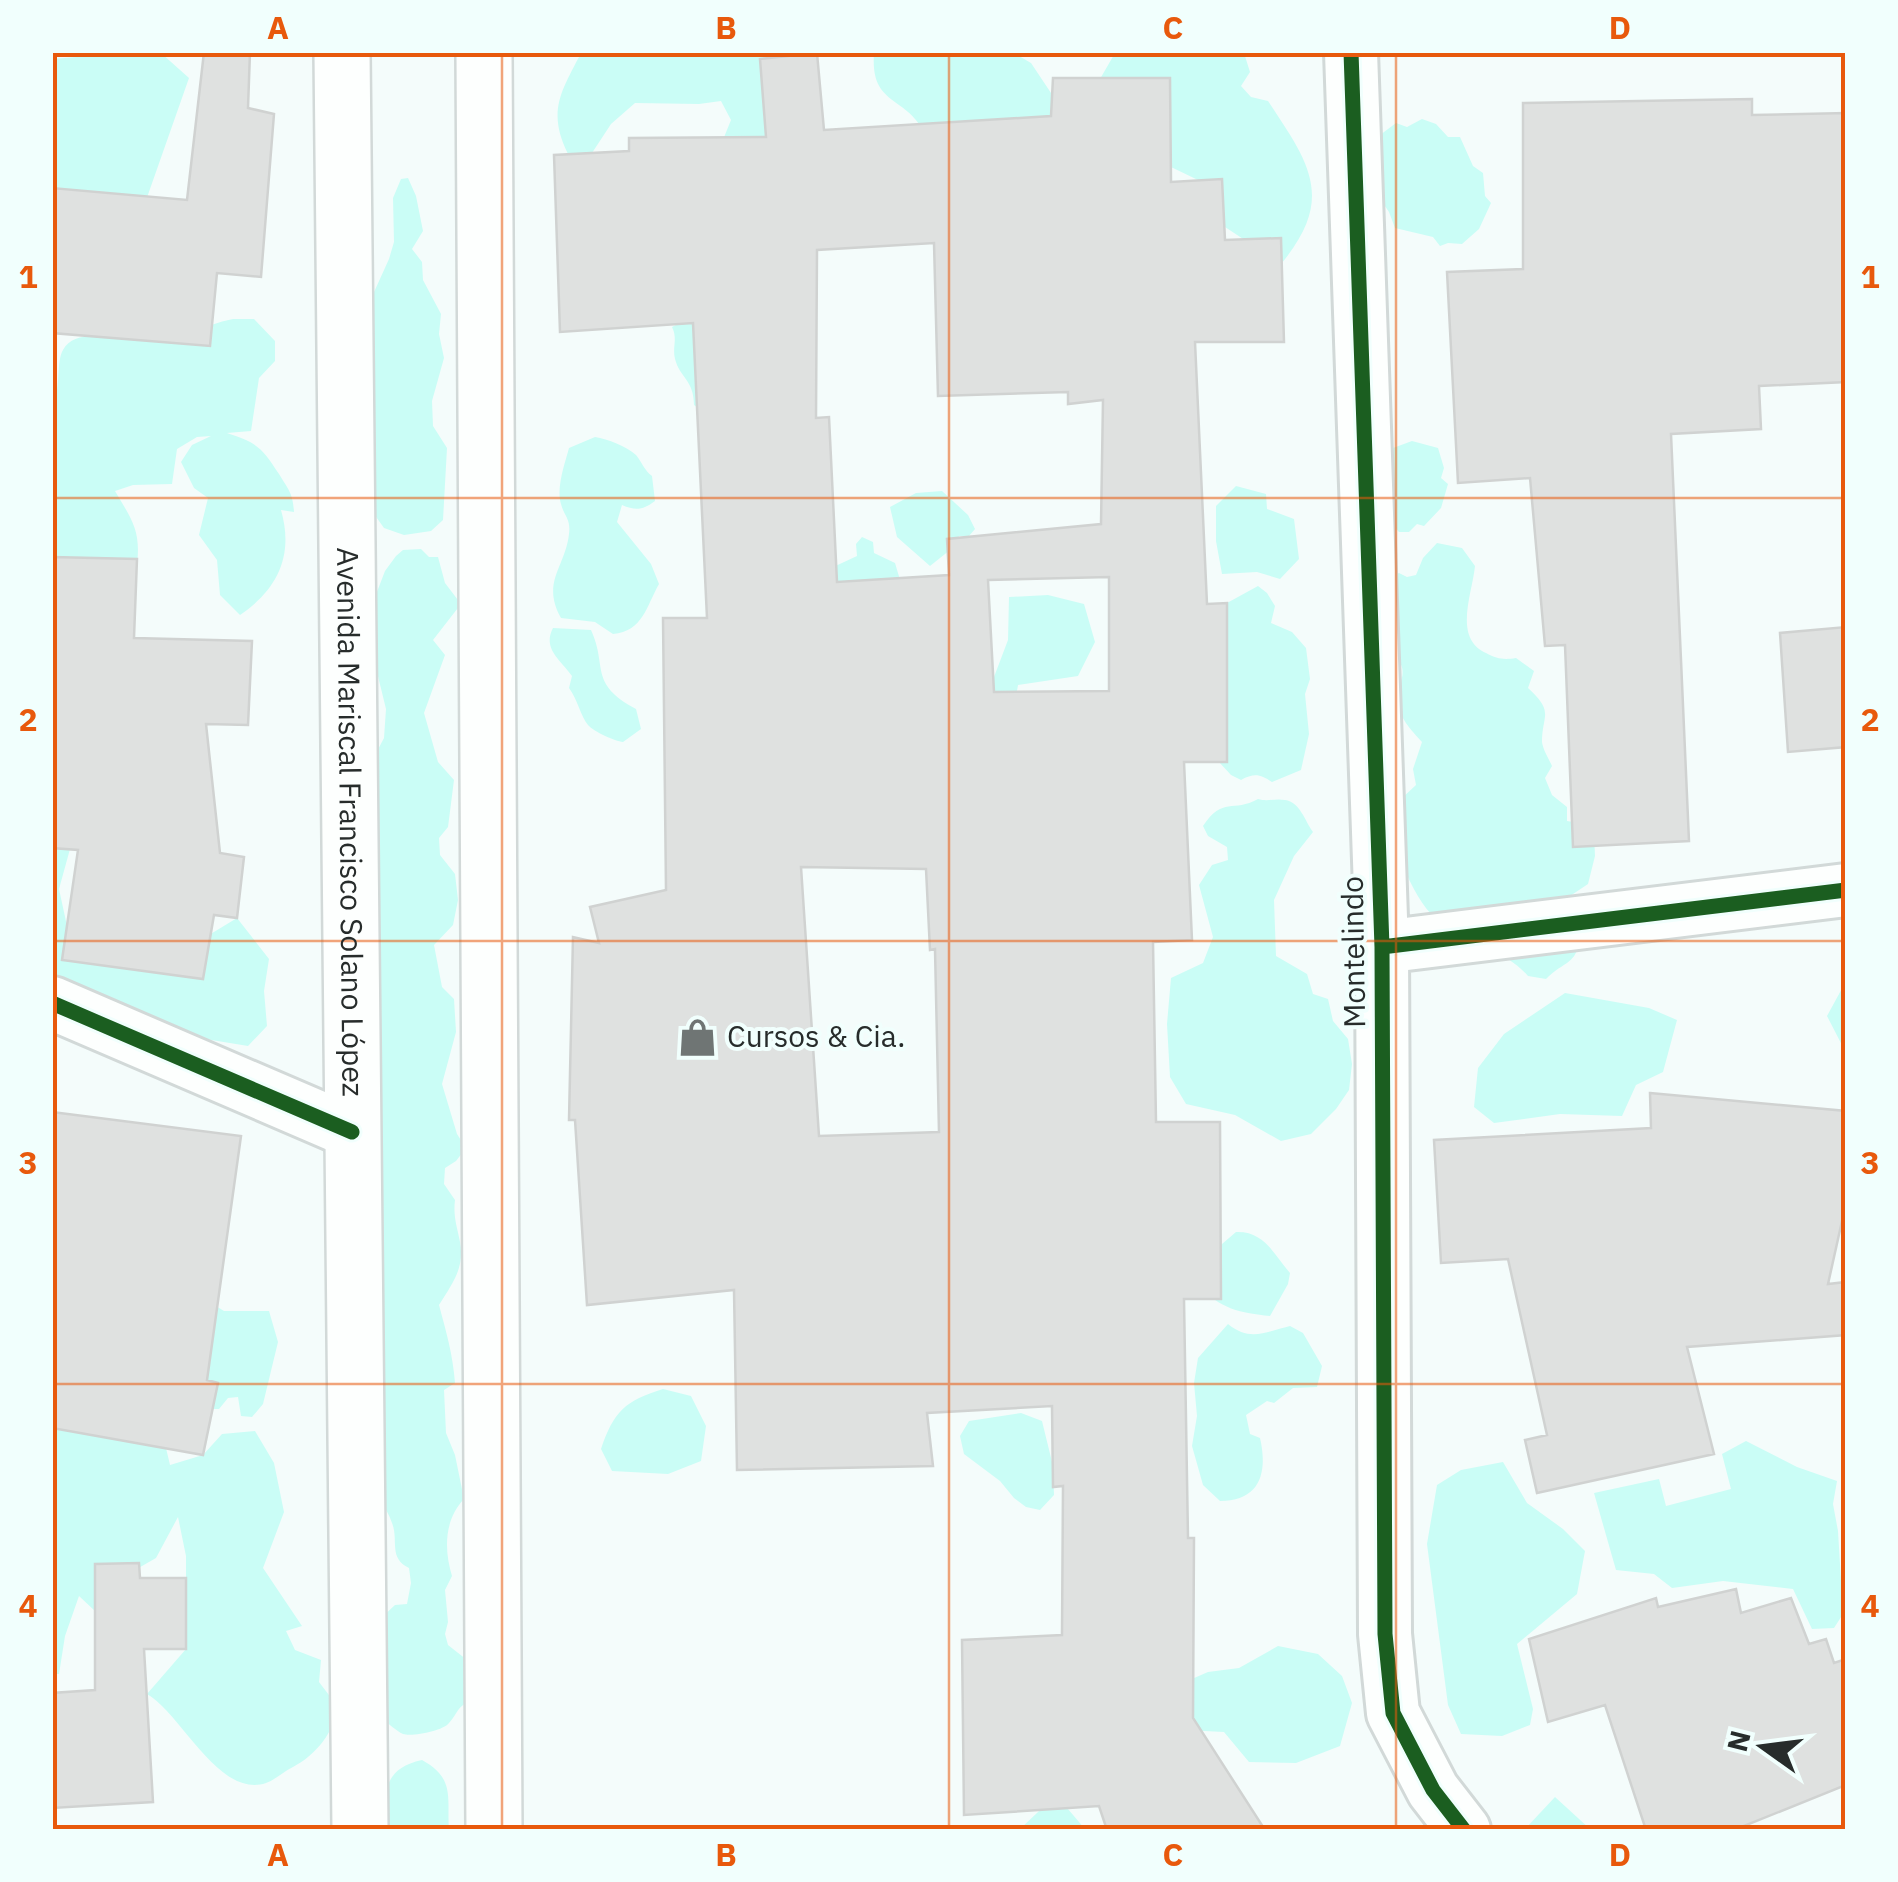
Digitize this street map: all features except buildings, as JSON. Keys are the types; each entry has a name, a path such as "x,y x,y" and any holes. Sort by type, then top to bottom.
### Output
{"main road":[{"name":"Avenida Mariscal Francisco Solano López","path":"342,52 360,1830"},
{"path":"484,52 494,1830"}],"street":[{"name":"Montelindo","path":"1351,52 1382,948 1387,1654 1393,1713 1433,1790 1464,1830"},
{"path":"1382,948 1846,890"},
{"path":"52,1004 352,1132"}],"shaded area":[{"path":"161,53 189,78 144,206 53,206 52,59"},
{"path":"581,53 804,53 770,68 789,104 824,123 825,146 712,167 731,120 721,101 635,103 611,124 592,153 568,154 558,126 559,102"},
{"path":"874,53 1014,53 1031,63 1067,117 925,134 908,112 883,92 874,70"},
{"path":"1115,53 1244,53 1250,72 1241,86 1251,97 1268,101 1305,162 1310,181 1308,219 1281,264 1225,227 1224,215 1198,180 1171,167 1100,79"},
{"path":"1422,119 1436,124 1448,137 1460,137 1473,166 1483,173 1485,196 1491,203 1479,229 1462,244 1440,246 1433,237 1395,228 1370,184 1380,135 1396,123 1407,127"},
{"path":"408,178 423,231 412,249 422,262 423,280 441,314 439,334 444,358 432,401 433,426 447,448 443,520 431,531 404,535 384,528 364,500 365,312 394,242 393,198 401,179"},
{"path":"702,297 701,410 694,405 692,390 675,359 672,327 684,321"},
{"path":"233,319 254,319 275,341 275,361 259,378 251,431 227,433 263,452 291,496 294,512 281,510 284,556 273,582 240,615 220,595 217,560 199,535 208,498 194,488 181,462 192,445 211,436 197,437 177,449 172,484 133,485 115,491 135,529 136,571 53,590 52,410 63,350 69,342 88,336 155,341"},
{"path":"595,437 617,443 636,455 652,476 655,501 639,509 622,505 617,522 651,564 659,584 637,623 613,634 595,622 561,618 553,594 569,534 560,498 563,468 569,448"},
{"path":"1412,441 1438,448 1444,468 1441,478 1448,484 1441,508 1424,526 1417,524 1409,532 1399,532 1391,523 1382,465 1393,448"},
{"path":"1236,486 1266,494 1267,509 1294,519 1299,559 1280,579 1257,572 1222,574 1216,541 1216,506"},
{"path":"942,491 968,515 975,529 969,536 959,536 955,546 930,566 897,537 890,507 916,493"},
{"path":"862,537 873,542 874,553 895,563 903,590 882,674 829,569 857,556 856,544"},
{"path":"1437,543 1462,548 1475,566 1467,627 1476,646 1497,658 1516,658 1534,671 1528,688 1544,709 1542,742 1552,766 1545,778 1552,795 1567,807 1567,821 1585,824 1594,834 1595,856 1588,884 1570,896 1580,906 1577,952 1546,979 1528,976 1509,960 1432,914 1406,873 1385,814 1416,785 1413,769 1422,742 1405,722 1398,705 1402,668 1397,658 1386,580 1399,573 1407,577 1416,575 1423,558"},
{"path":"421,549 429,557 438,557 445,583 461,604 433,640 445,655 424,713 438,762 454,780 448,827 439,838 440,855 455,874 458,900 453,925 434,945 442,987 454,999 456,1032 442,1084 457,1134 466,1148 445,1168 444,1184 455,1200 461,1251 456,1275 439,1305 455,1383 444,1390 446,1433 464,1499 457,1507 447,1536 452,1576 445,1590 445,1634 448,1645 481,1671 471,1700 446,1726 407,1735 383,1720 380,1619 395,1605 407,1604 411,1583 409,1568 396,1554 394,1529 381,1499 382,1145 374,1114 364,776 384,738 386,709 365,623 385,571 396,556 403,550"},
{"path":"1258,586 1275,606 1271,623 1292,632 1306,648 1310,679 1305,694 1309,734 1301,770 1272,782 1257,775 1241,780 1231,775 1207,749 1213,610 1218,603 1227,603"},
{"path":"1048,595 1084,604 1095,642 1078,676 1018,685 1007,748 956,677 994,677 1008,640 1009,597"},
{"path":"553,628 591,630 605,682 621,700 636,709 641,729 623,742 588,725 569,688 572,676 551,648"},
{"path":"1258,799 1290,801 1313,832 1294,856 1274,900 1276,956 1307,974 1313,994 1328,999 1333,1021 1348,1039 1352,1064 1349,1090 1336,1109 1311,1134 1281,1141 1235,1115 1186,1104 1170,1077 1167,1024 1171,978 1203,963 1213,937 1199,885 1212,865 1228,860 1227,847 1208,836 1203,826 1223,808"},
{"path":"52,848 70,849 59,889 67,926 63,960 209,935 237,918 269,959 264,991 267,1026 248,1046 181,1035 53,994"},
{"path":"1845,983 1845,1051 1827,1016"},
{"path":"1565,993 1649,1008 1677,1020 1663,1072 1636,1085 1622,1116 1560,1114 1494,1123 1474,1107 1478,1068 1504,1034"},
{"path":"1236,1232 1261,1239 1290,1273 1270,1316 1231,1308 1214,1300 1199,1285 1215,1250"},
{"path":"211,1303 224,1311 269,1311 278,1342 263,1404 252,1417 241,1416 238,1397 228,1398 219,1409 205,1409"},
{"path":"1228,1324 1251,1334 1290,1326 1303,1333 1322,1366 1317,1387 1293,1388 1274,1403 1267,1401 1246,1415 1250,1434 1260,1438 1263,1463 1258,1483 1244,1496 1220,1501 1203,1485 1192,1446 1197,1416 1194,1383 1198,1358"},
{"path":"663,1389 691,1396 706,1426 701,1461 668,1474 612,1471 601,1449 616,1416 630,1403"},
{"path":"1021,1413 1042,1421 1053,1466 1054,1495 1040,1510 1026,1507 964,1454 960,1436 969,1421"},
{"path":"52,1428 166,1448 170,1465 203,1455 222,1434 255,1431 274,1463 284,1512 263,1568 302,1626 286,1631 295,1650 321,1660 319,1682 338,1707 328,1734 309,1756 266,1783 249,1785 232,1779 147,1694 186,1649 186,1556 178,1517 156,1558 121,1578 95,1611 79,1596 65,1636 59,1674 53,1674"},
{"path":"1746,1441 1797,1467 1837,1481 1833,1504 1843,1614 1834,1628 1812,1629 1793,1589 1723,1581 1672,1588 1654,1574 1616,1570 1594,1493 1659,1479 1666,1506 1731,1489 1722,1454"},
{"path":"1503,1462 1527,1503 1585,1551 1577,1594 1517,1644 1533,1709 1530,1725 1502,1736 1461,1734 1448,1705 1427,1544 1437,1485 1461,1470"},
{"path":"1278,1646 1318,1654 1342,1676 1352,1703 1340,1746 1296,1763 1249,1762 1224,1732 1185,1730 1171,1688 1208,1672 1239,1668"},
{"path":"422,1760 445,1781 449,1829 383,1829 385,1795 392,1777"},
{"path":"1056,1795 1085,1829 1019,1830"},
{"path":"1555,1797 1590,1829 1525,1829"}],"cycle path":[{"path":"1351,52 1382,947 1385,1634 1393,1713 1433,1790 1464,1830"},
{"path":"1382,947 1846,890"},
{"path":"52,1003 352,1132"}],"place":[{"name":"Cursos & Cia.","path":"697,1037"}]}
